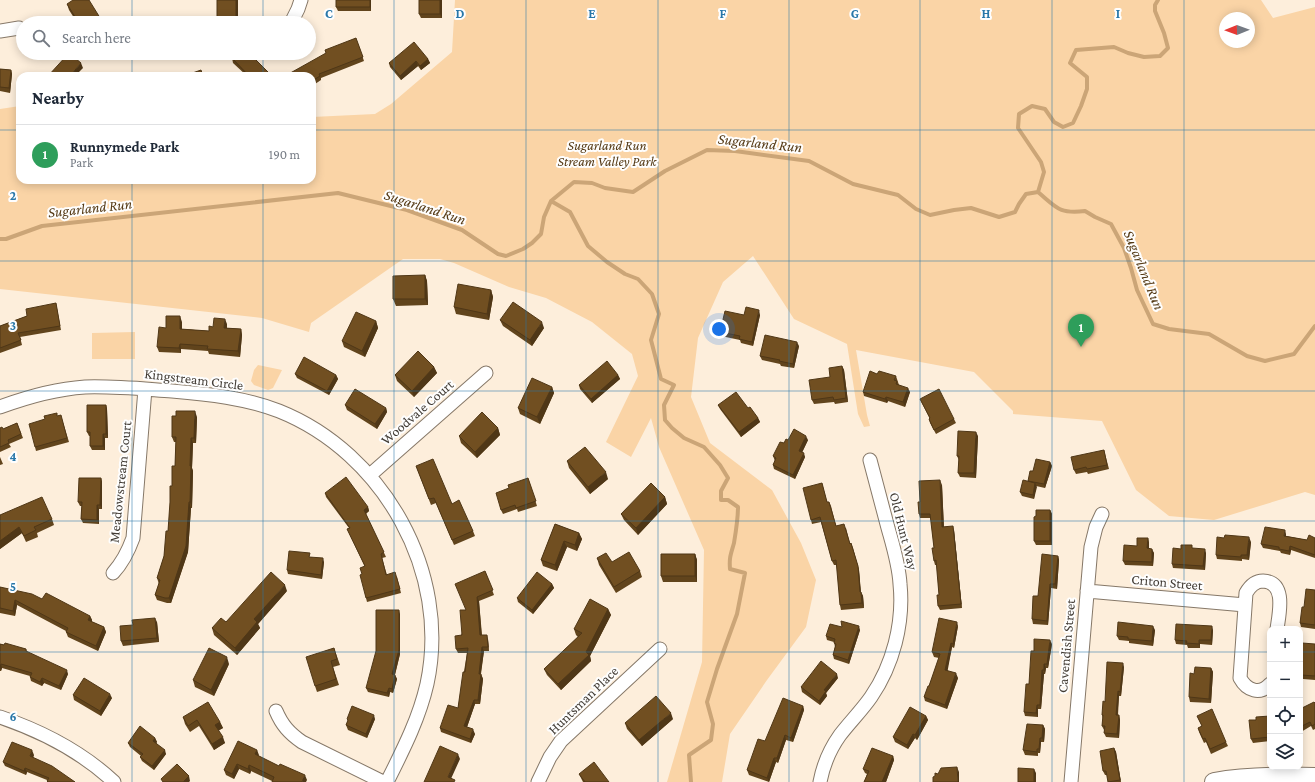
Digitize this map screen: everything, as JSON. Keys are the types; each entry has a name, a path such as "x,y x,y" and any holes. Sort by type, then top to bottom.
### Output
{"main road":[{"path":"1214,782 1272,776 1315,777"}],"street":[{"path":"294,16 301,0"},
{"path":"0,31 16,28"},
{"name":"Woodvale Court","path":"370,475 486,373"},
{"name":"Kingstream Circle","path":"0,408 24,399 83,387 145,389 229,397 255,403 306,424 354,459 370,475 404,524 415,549 423,574 429,607 431,631 427,682 420,710 408,740 387,782"},
{"name":"Meadowstream Court","path":"113,573 122,563 129,551 133,538 145,389"},
{"name":"Old Hunt Way","path":"820,782 830,753 840,736 871,697 883,675 898,632 901,608 901,585 898,562 870,460"},
{"name":"Cavendish Street","path":"1071,782 1091,547 1096,527 1102,514"},
{"path":"1267,687 1263,690 1255,691 1243,684 1240,678 1246,593 1255,583 1262,581 1269,582 1275,586 1279,592 1280,599 1277,626"},
{"name":"Criton Street","path":"1087,591 1245,605"},
{"name":"Huntsman Place","path":"538,782 550,757 561,741 660,649"},
{"path":"276,711 281,723 290,734 302,742 383,782"},
{"path":"0,716 17,722 72,750 114,782"}],"green space":[{"name":"Sugarland Run Stream Valley Park","path":"455,0 1261,0 1273,18 1315,7 1315,495 1305,492 1214,520 1169,516 1136,490 1102,421 1013,414 1013,411 974,372 856,350 870,426 864,427 858,414 847,344 794,319 753,256 723,282 698,338 691,397 710,443 772,490 801,543 816,580 806,627 730,734 722,782 667,782 702,662 704,550 659,447 651,418 631,457 606,442 638,376 632,354 592,322 546,298 509,287 454,263 440,259 403,259 311,323 309,332 262,318 0,289 0,109 16,107 16,184 316,184 316,117 375,114 391,104 452,52"},
{"path":"135,332 135,359 92,359 92,333"},
{"path":"258,365 282,370 273,388 268,390 254,385 251,381 254,370"}],"building":[{"path":"73,0 89,0 99,16 74,16 67,4"},
{"path":"217,0 236,0 236,16 217,16"},
{"path":"336,0 370,0 370,7 336,7"},
{"path":"419,0 440,0 440,14 419,14"},
{"path":"356,38 363,57 319,74 320,76 316,78 316,72 292,72 316,60 326,53 325,50"},
{"path":"414,42 428,59 420,66 416,61 400,76 389,63"},
{"path":"63,60 77,60 81,63 73,72 52,72"},
{"path":"234,60 256,60 268,72 245,72"},
{"path":"0,69 11,70 9,88 0,87"},
{"path":"425,275 425,299 393,299 393,276"},
{"path":"458,284 491,290 487,314 454,307"},
{"path":"513,302 542,322 530,340 500,320"},
{"path":"56,303 60,326 18,333 21,340 0,348 0,326 27,316 26,309"},
{"path":"746,307 759,310 752,342 739,339 740,336 720,332 725,311 744,315"},
{"path":"356,312 376,321 362,351 342,341"},
{"path":"166,316 180,316 180,329 209,331 209,326 213,327 214,318 225,319 224,328 241,329 238,351 207,349 208,346 180,344 179,348 157,347 159,327 166,328"},
{"path":"765,335 797,342 793,364 760,356"},
{"path":"418,351 434,367 412,391 395,375"},
{"path":"304,357 336,375 327,391 295,374"},
{"path":"607,361 618,375 591,399 579,385"},
{"path":"842,366 846,398 834,400 833,397 812,400 809,380 830,377 829,368"},
{"path":"870,371 877,374 879,371 896,376 894,380 897,381 896,384 908,388 903,402 886,397 885,399 863,392"},
{"path":"532,378 552,387 537,417 518,408"},
{"path":"355,389 386,408 375,424 345,405"},
{"path":"939,389 954,419 934,430 929,419 930,418 920,399"},
{"path":"736,392 758,418 739,432 718,405"},
{"path":"87,405 106,405 106,434 103,434 103,446 90,446 90,432 87,432"},
{"path":"176,411 195,411 194,438 191,438 190,502 186,546 169,598 165,598 155,595 160,580 157,578 164,556 166,531 168,531 170,486 172,486 172,466 175,466 176,437 172,437 172,416 176,416"},
{"path":"482,412 498,428 475,452 459,436"},
{"path":"57,413 57,416 61,415 67,438 35,447 29,424 45,419 44,416"},
{"path":"17,423 21,434 8,440 9,443 0,447 0,428 2,427 3,429"},
{"path":"794,429 806,436 799,451 804,453 793,475 773,465 776,458 773,456 780,442 784,443 786,439 788,440"},
{"path":"958,431 976,432 974,473 958,473"},
{"path":"585,447 606,472 588,487 567,461"},
{"path":"1104,450 1107,465 1074,470 1071,457"},
{"path":"433,459 452,504 459,500 473,531 452,540 434,498 429,499 416,466"},
{"path":"1036,459 1050,462 1044,484 1028,481 1030,471 1033,471"},
{"path":"346,477 368,507 364,510 384,552 381,554 386,575 395,572 400,589 366,598 360,575 362,574 360,568 365,566 347,529 350,528 325,493"},
{"path":"79,478 101,478 100,505 97,505 97,520 81,519 82,502 78,502"},
{"path":"528,478 536,501 516,508 515,505 501,510 496,493 509,488 508,485"},
{"path":"940,480 942,527 953,526 961,604 938,606 937,595 939,595 936,560 934,561 932,548 934,548 930,514 919,514 918,502 920,502 919,481"},
{"path":"1023,480 1035,483 1033,495 1020,492"},
{"path":"651,483 665,497 636,528 621,514"},
{"path":"822,483 836,526 844,524 850,544 851,543 858,566 862,603 840,605 836,560 832,561 820,517 811,520 803,488"},
{"path":"42,497 52,519 34,527 36,530 24,536 19,527 0,541 0,515"},
{"path":"1036,510 1050,510 1050,541 1034,541 1034,517 1036,516"},
{"path":"555,524 579,533 575,545 564,541 555,565 541,560"},
{"path":"1265,527 1285,530 1284,536 1307,540 1309,535 1315,538 1315,555 1290,546 1289,551 1279,549 1279,547 1261,544"},
{"path":"1225,535 1249,537 1247,555 1241,555 1241,557 1216,555 1217,537 1224,538"},
{"path":"1137,538 1148,538 1147,548 1152,549 1152,562 1123,561 1124,545 1137,546"},
{"path":"1181,545 1192,545 1192,548 1205,549 1203,566 1172,564 1173,548 1181,549"},
{"path":"289,551 310,553 309,557 323,558 321,575 287,570"},
{"path":"629,552 640,571 614,587 597,558 606,553 612,562"},
{"path":"661,554 695,554 695,576 661,576"},
{"path":"1042,554 1058,556 1055,584 1050,584 1047,621 1032,619 1033,596 1038,596"},
{"path":"485,571 493,590 477,597 480,635 487,635 488,647 482,647 478,700 474,700 464,726 473,729 470,739 440,728 448,705 458,708 468,648 456,649 455,636 462,635 460,610 466,610 455,584"},
{"path":"271,572 285,585 254,619 257,622 235,648 212,628 221,618 226,622"},
{"path":"537,572 552,584 532,610 517,598"},
{"path":"0,587 32,594 42,599 46,593 90,616 88,620 104,627 96,646 66,632 68,628 15,600 13,611 0,608"},
{"path":"1306,589 1315,590 1315,625 1300,623"},
{"path":"590,599 608,609 586,652 589,655 558,684 544,669 582,633 574,629"},
{"path":"376,610 399,610 399,650 392,674 395,675 392,689 389,688 387,693 366,688 376,651"},
{"path":"155,618 157,638 121,641 120,626 133,625 132,620"},
{"path":"939,618 957,622 953,644 951,643 945,670 956,673 945,705 924,697 940,654 932,652"},
{"path":"841,621 859,626 848,660 833,655 836,644 834,643 835,639 826,636 830,624 842,627"},
{"path":"1118,622 1153,626 1152,641 1128,639 1128,637 1117,636"},
{"path":"1176,624 1212,626 1211,640 1199,640 1199,644 1175,640"},
{"path":"1034,639 1050,640 1047,664 1044,664 1044,670 1042,670 1040,705 1037,705 1036,713 1024,712 1026,684 1029,684 1031,651 1034,651"},
{"path":"5,643 26,649 26,651 67,670 59,686 42,678 40,682 30,677 32,673 1,664 0,667 0,644 4,645"},
{"path":"1303,643 1315,644 1315,676 1303,675"},
{"path":"209,648 227,657 211,690 193,680"},
{"path":"334,648 337,659 331,661 336,679 315,686 306,657"},
{"path":"821,661 837,674 824,690 826,691 819,701 801,687"},
{"path":"1107,662 1123,663 1120,692 1118,691 1116,715 1119,715 1117,734 1104,733 1105,726 1102,726"},
{"path":"1195,667 1211,668 1209,699 1189,697 1190,673 1194,674"},
{"path":"84,678 110,694 100,711 73,695"},
{"path":"656,696 671,713 639,740 625,723"},
{"path":"783,698 803,706 791,738 785,735 777,758 774,758 767,778 747,770 758,739 765,741"},
{"path":"208,702 220,722 215,725 223,737 212,744 197,720 188,726 183,717"},
{"path":"1314,702 1315,703 1315,724 1312,726 1310,722 1303,726 1303,708"},
{"path":"352,706 374,715 366,734 346,725"},
{"path":"910,707 926,716 915,735 913,734 907,745 893,737"},
{"path":"1212,709 1226,742 1210,749 1198,728 1202,726 1197,716"},
{"path":"1267,716 1267,737 1251,739 1249,720 1256,720 1256,717"},
{"path":"1027,724 1043,725 1042,738 1040,738 1039,749 1037,749 1037,752 1023,750"},
{"path":"140,726 155,738 153,741 165,750 152,766 140,757 143,754 128,743"},
{"path":"238,741 257,750 255,754 279,766 280,764 305,775 302,782 272,782 274,777 249,765 248,769 237,764 232,774 224,770"},
{"path":"12,742 32,750 30,756 52,766 75,782 48,782 47,781 49,778 25,768 24,771 3,762"},
{"path":"440,746 458,754 448,777 455,780 454,782 424,782"},
{"path":"872,748 893,756 882,782 864,782 869,771 863,769"},
{"path":"1114,748 1120,780 1108,782 1106,771 1103,771 1100,751"},
{"path":"594,762 609,782 585,782 579,774"},
{"path":"177,764 189,776 184,782 163,782 161,779"},
{"path":"957,767 958,782 933,782 935,773 938,774 941,768"},
{"path":"1018,768 1034,769 1034,782 1018,782"}],"waterway":[{"path":"1038,192 1044,172 1041,162 1018,128 1019,114 1032,106 1045,109 1054,122 1063,127 1073,123 1087,89 1087,77 1070,63 1076,50 1114,47 1128,53 1144,57 1160,56 1168,48 1155,11 1155,5 1158,0"},
{"name":"Sugarland Run","path":"0,239 6,239 42,226 338,193 407,210 462,230 498,254 506,256 523,249 541,234 544,217 551,201 574,182 592,183 605,188 633,192 665,171 707,150 735,151 809,161 853,184 898,195 916,209 930,215 971,208 999,217 1015,212 1026,194 1038,192 1059,209 1069,212 1085,211 1111,224 1124,248 1137,290 1153,324 1169,329 1209,334 1247,356 1265,361 1294,354 1315,326"},
{"path":"551,201 570,212 588,246 607,262 625,274 638,279 652,294 659,314 651,340 661,379 674,385 664,405 665,420 684,438 704,447 720,465 728,478 721,491 721,500 728,500 738,507 734,543 730,558 730,569 745,573 737,614 707,702 713,724 711,740 689,755 691,782"}],"place":[{"name":"Runnymede Park","path":"1081,347"}]}
